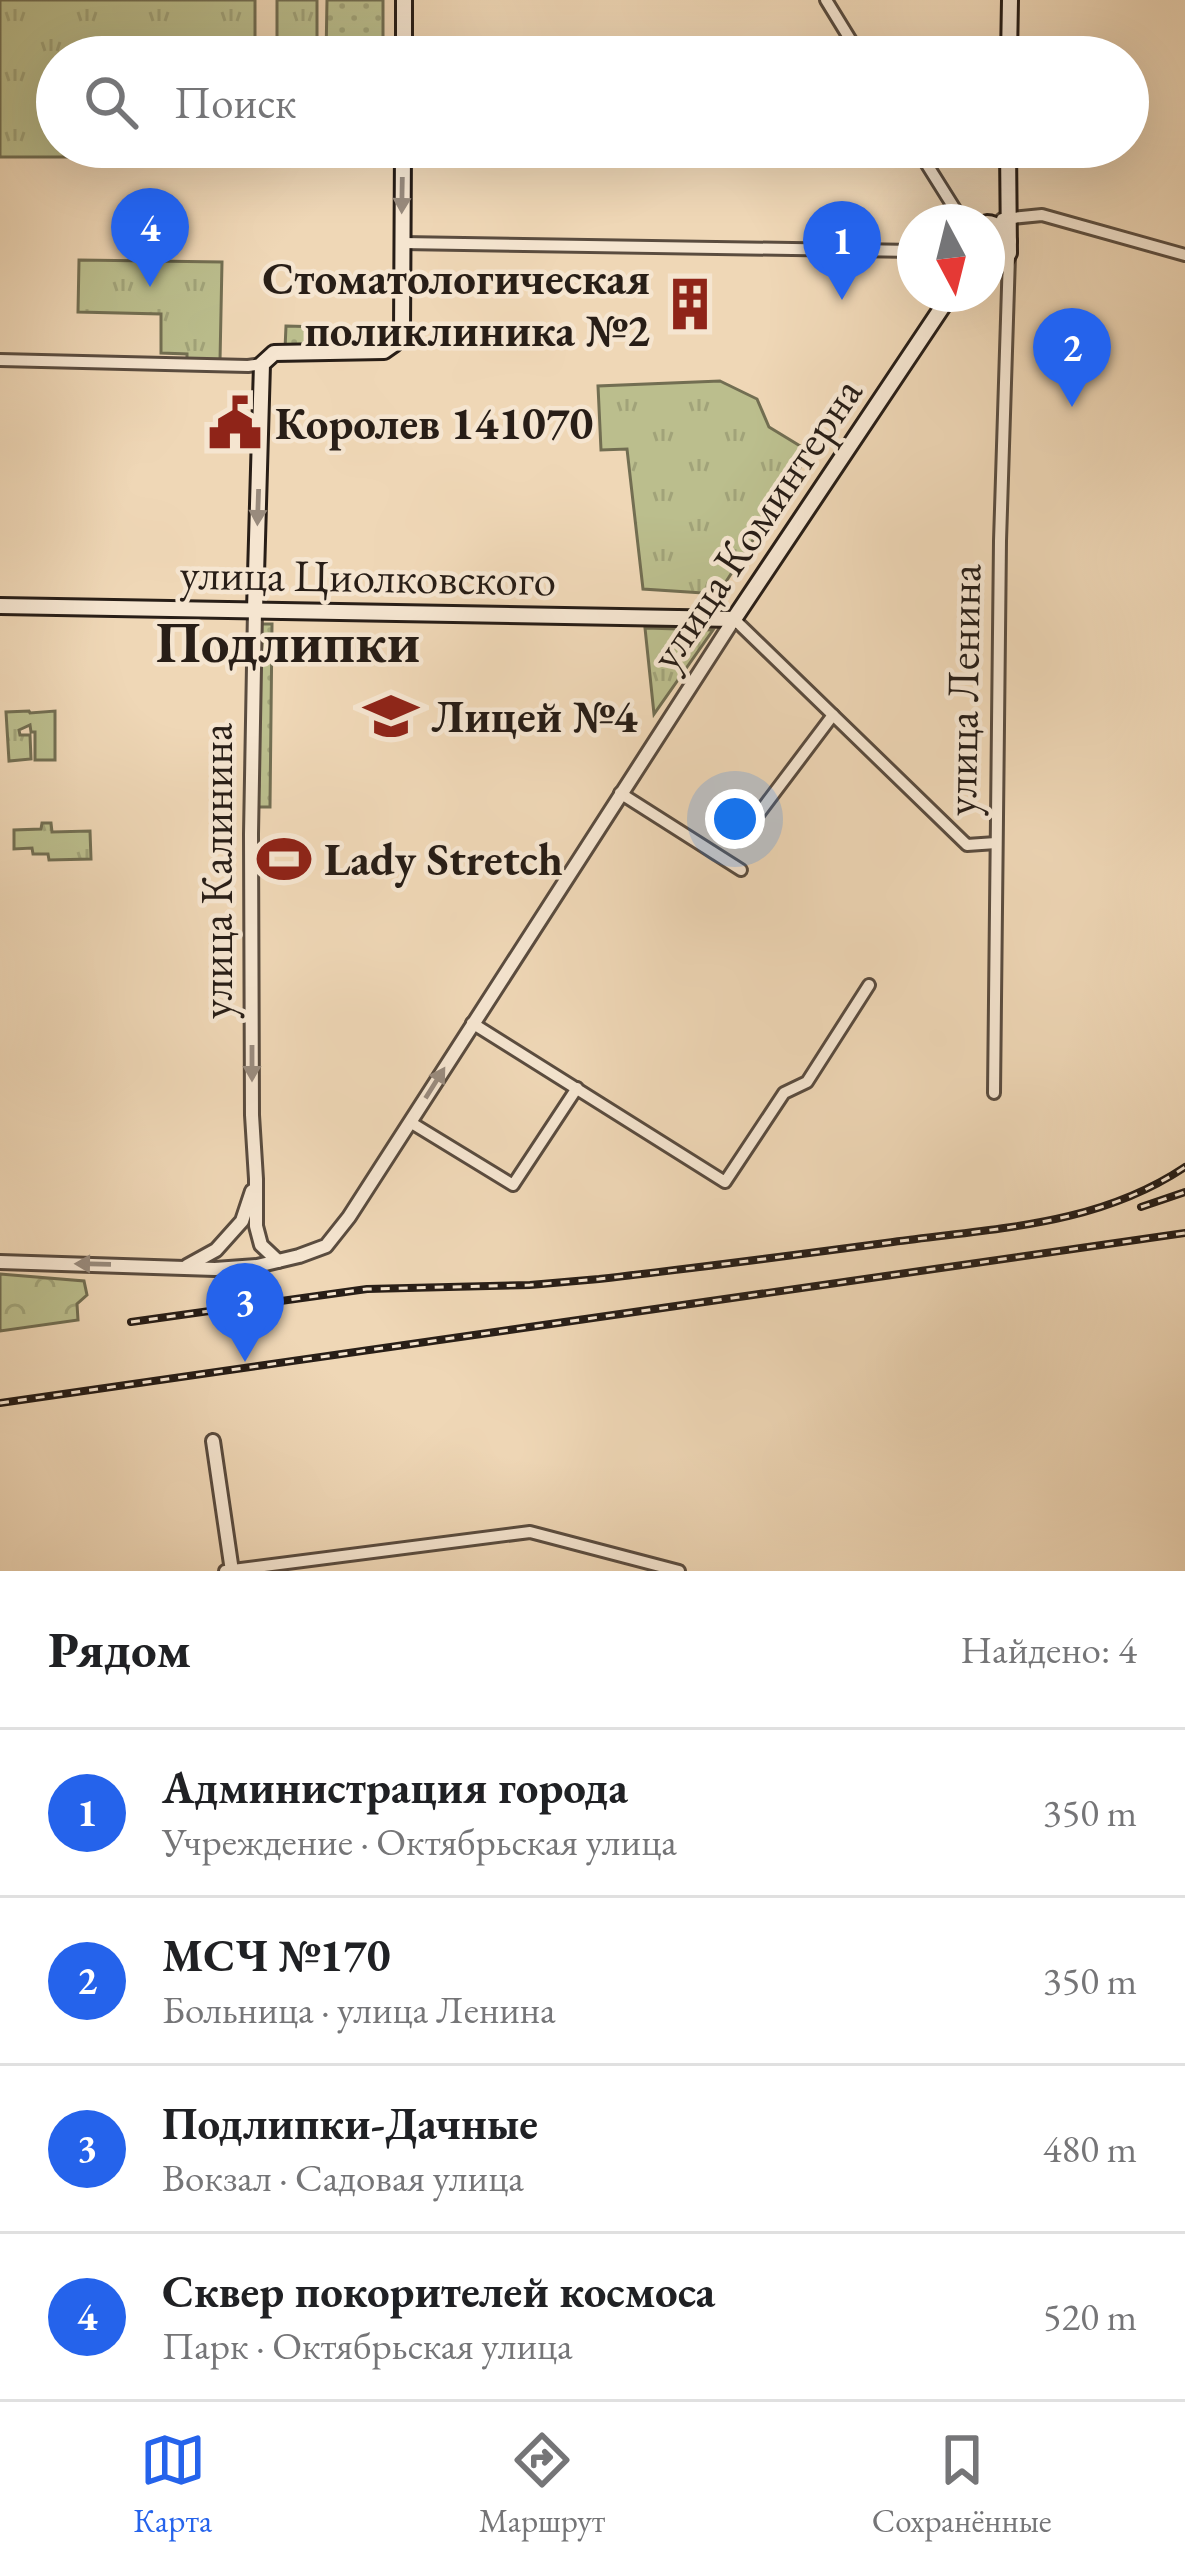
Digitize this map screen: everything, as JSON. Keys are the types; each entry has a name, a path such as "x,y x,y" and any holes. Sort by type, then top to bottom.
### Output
{"main road":[{"path":"404,0 404,36"},
{"path":"1009,36 1010,0"},
{"path":"268,359 384,351 402,333 403,168"},
{"name":"улица Ленина","path":"1009,168 1009,247"},
{"path":"1005,236 1009,247 1005,258"},
{"name":"улица Коминтерна","path":"734,619 939,312"},
{"name":"улица Калинина","path":"255,610 268,359"},
{"name":"улица Циолковского","path":"0,606 734,619"}],"street":[{"path":"826,0 848,36"},
{"path":"929,168 952,204"},
{"path":"1005,219 1042,215 1185,255"},
{"path":"402,243 897,251"},
{"name":"улица Ленина","path":"994,1093 1000,541 1009,247"},
{"path":"0,360 268,359"},
{"name":"улица Калинина","path":"255,610 252,1115 256,1226 261,1245 278,1261"},
{"path":"734,619 967,845 996,843"},
{"name":"улица Коминтерна","path":"0,1262 215,1269 257,1266 326,1246 734,619"},
{"path":"738,841 833,715"},
{"path":"620,794 741,870"},
{"path":"472,1023 725,1182 784,1093 807,1082 868,985"},
{"path":"410,1122 513,1185 577,1088"},
{"path":"187,1266 216,1250 242,1221 256,1179"},
{"path":"215,1269 216,1250"},
{"path":"214,1442 230,1571 530,1532 680,1571"}],"green space":[{"path":"0,0 255,0 255,36 36,36 36,157 0,157"},
{"path":"277,0 317,0 317,36 277,36"},
{"path":"327,0 383,0 383,36 326,36"},
{"path":"79,260 222,262 220,361 161,353 161,314 78,312"},
{"path":"286,326 395,329 389,344 285,349"},
{"path":"720,381 757,399 769,427 810,452 718,594 643,589 627,449 601,450 598,386"},
{"path":"258,624 272,624 270,807 255,807"},
{"path":"645,628 713,630 654,714"},
{"path":"55,711 55,760 35,760 35,732 30,725 19,730 20,735 30,735 31,759 9,761 6,712"},
{"path":"42,823 51,823 52,832 90,831 91,859 49,860 48,854 33,854 32,848 14,849 14,830 41,829"},
{"path":"0,1274 84,1281 87,1295 77,1304 78,1320 0,1331"}],"railway":[{"path":"131,1322 367,1289 599,1279 1007,1228 1117,1202 1185,1167"},
{"path":"1141,1207 1185,1192"},
{"path":"0,1403 1185,1233"}],"place":[{"name":"Сквер покорителей космоса","path":"150,287"},
{"name":"Администрация города","path":"842,300"},
{"name":"Стоматологическая поликлиника №2","path":"690,304"},
{"name":"МСЧ №170","path":"1072,407"},
{"name":"Королев 141070","path":"235,423"},
{"name":"Лицей №4","path":"391,716"},
{"name":"Lady Stretch","path":"284,859"},
{"name":"Подлипки-Дачные","path":"245,1362"}],"district":[{"name":"Подлипки","path":"288,642"}]}
